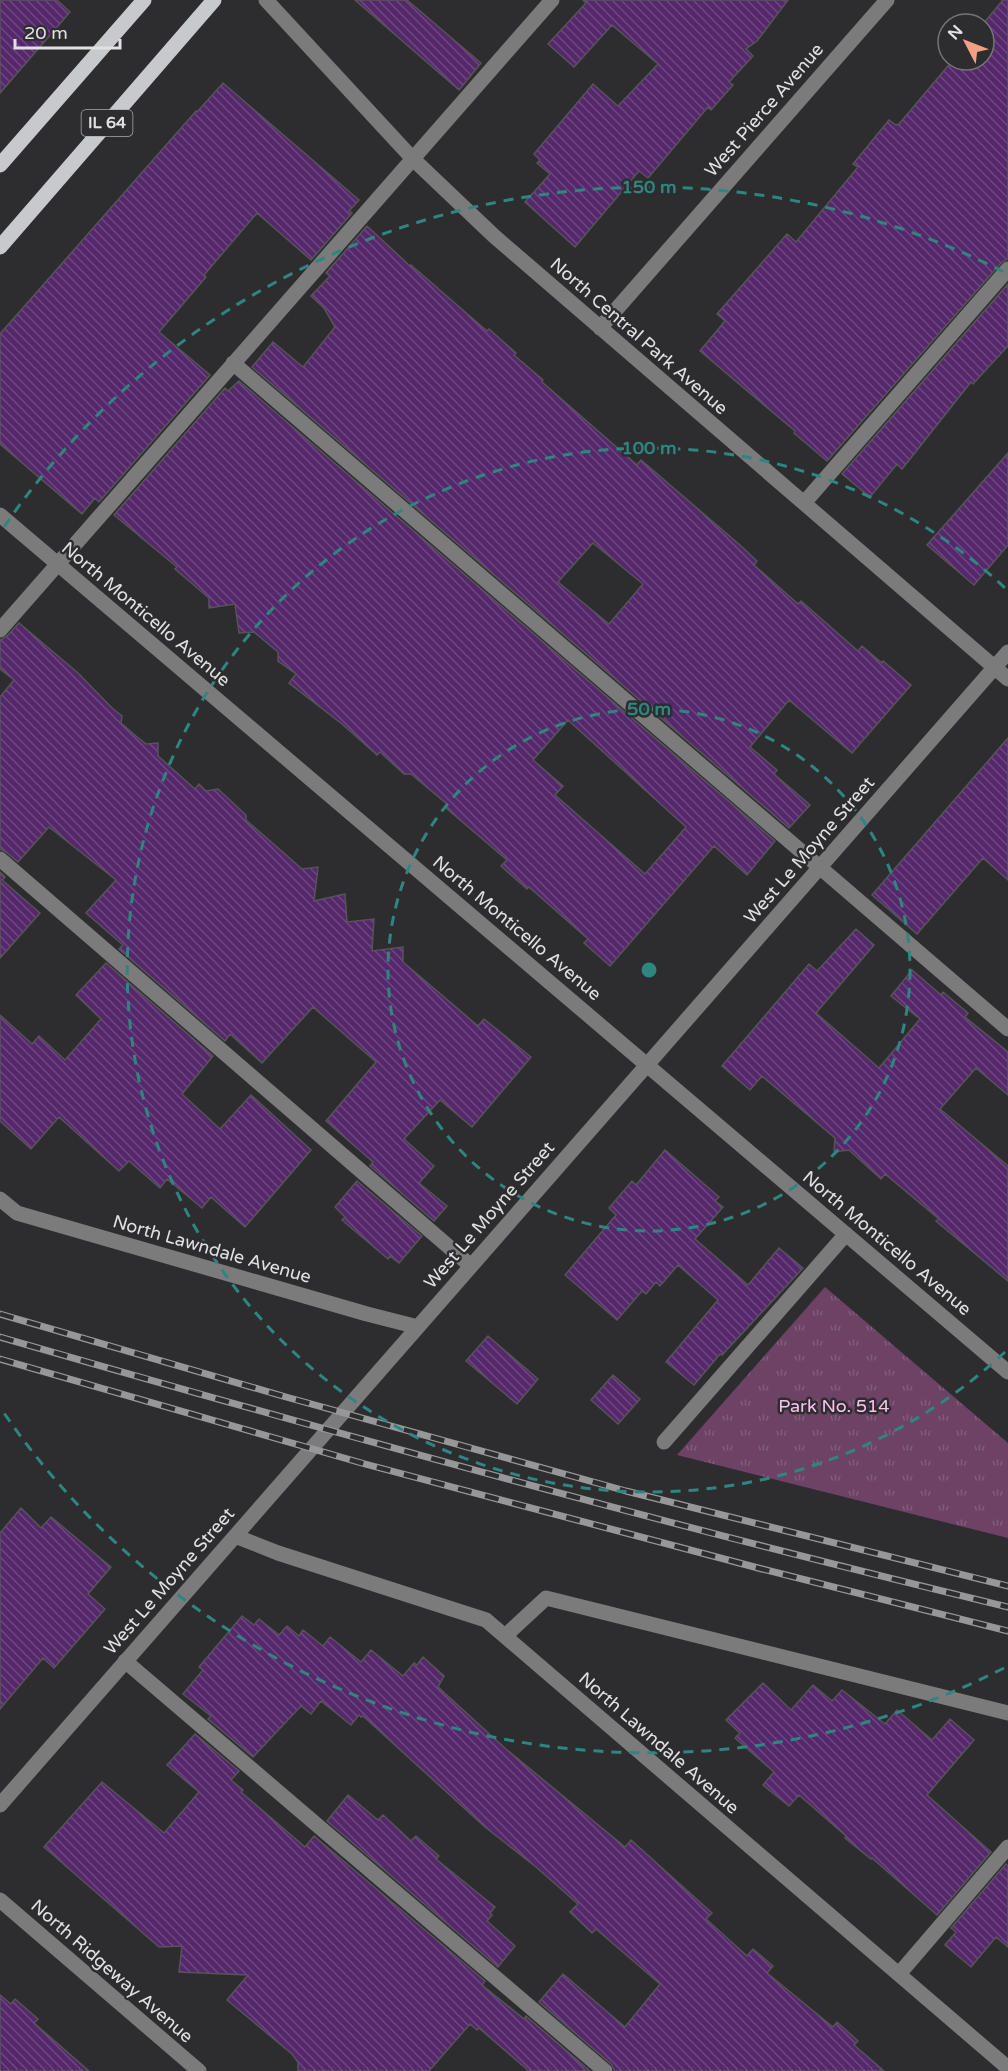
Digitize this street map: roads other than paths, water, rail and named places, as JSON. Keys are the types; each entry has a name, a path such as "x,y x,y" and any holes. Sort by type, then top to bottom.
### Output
{"main road":[{"name":"IL 64","path":"0,165 144,0"},
{"name":"IL 64","path":"0,247 214,0"}],"street":[{"name":"North Central Park Avenue","path":"266,0 413,159 494,236 1008,679"},
{"path":"0,630 552,0"},
{"name":"West Pierce Avenue","path":"600,328 887,0"},
{"path":"804,503 1008,269"},
{"path":"233,363 1008,1029"},
{"name":"North Monticello Avenue","path":"0,514 1008,1372"},
{"name":"West Le Moyne Street","path":"0,1805 1008,652"},
{"path":"0,859 471,1266"},
{"name":"North Lawndale Avenue","path":"0,1199 17,1213 418,1327"},
{"path":"664,1442 846,1234"},
{"name":"North Lawndale Avenue","path":"235,1536 278,1553 486,1620 1008,2068"},
{"path":"505,1636 546,1598 1008,1713"},
{"path":"125,1661 605,2071"},
{"path":"899,1974 1008,1847"},
{"name":"North Ridgeway Avenue","path":"0,1900 199,2071"}],"railway":[{"path":"0,1314 286,1397 626,1491 1008,1586"},
{"path":"0,1337 502,1478 1008,1607"},
{"path":"0,1359 365,1464 762,1569 1008,1631"}],"park label":[{"name":"Park No. 514","path":"834,1406"}]}
